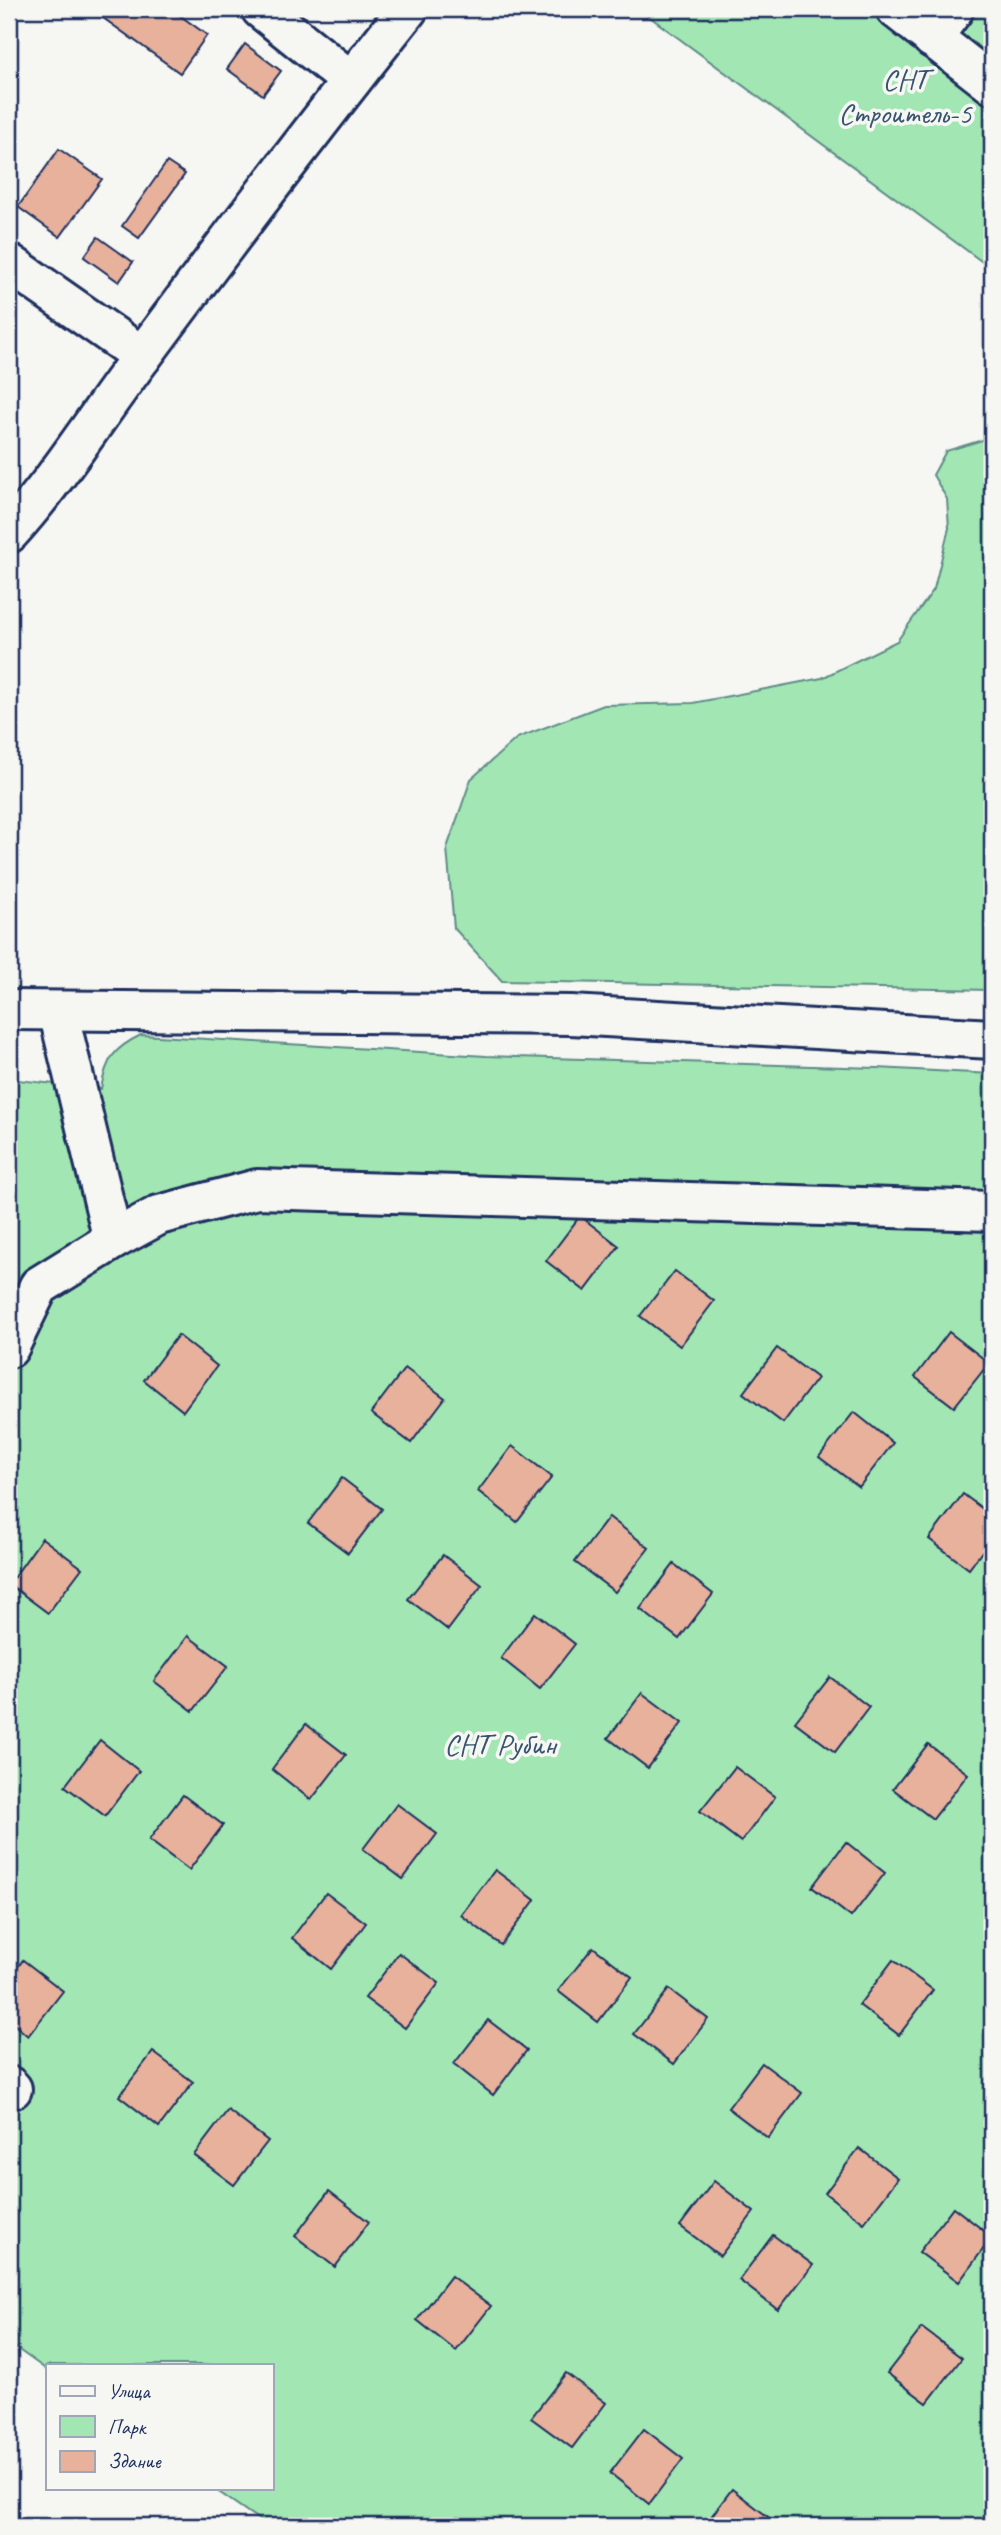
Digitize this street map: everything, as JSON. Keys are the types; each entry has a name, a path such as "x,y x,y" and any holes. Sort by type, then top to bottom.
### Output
{"street":[{"path":"261,9 351,81"},
{"path":"9,533 34,505 142,356 408,9"},
{"path":"896,9 943,24 992,84"},
{"path":"9,263 142,356"},
{"path":"9,1010 571,1015 992,1039"},
{"path":"58,1011 113,1240"},
{"path":"9,1348 39,1286 159,1215 257,1189 992,1212"}],"green space":[{"name":"СНТ Строитель-5","path":"639,9 992,9 992,269"},
{"path":"982,440 992,447 992,990 502,981 454,928 447,848 471,779 517,738 604,705 693,703 822,678 897,641 934,589 949,528 947,499 933,475 946,451"},
{"name":"СНТ Рубин","path":"141,1035 486,1056 992,1074 992,2526 268,2526 216,2490 273,2490 273,2364 46,2364 46,2369 9,2343 9,1079 101,1089 109,1062 124,1045"}],"building":[{"path":"104,9 171,9 207,35 180,73 99,15"},
{"path":"245,44 281,71 263,95 227,69"},
{"path":"59,149 102,179 60,237 18,207"},
{"path":"167,162 185,174 139,238 122,226"},
{"path":"98,237 133,262 119,282 84,257"},
{"path":"580,1216 619,1246 585,1291 546,1261"},
{"path":"675,1271 714,1301 680,1346 640,1316"},
{"path":"949,1332 989,1363 954,1407 915,1377"},
{"path":"178,1335 217,1366 183,1411 144,1380"},
{"path":"777,1348 817,1378 783,1423 743,1393"},
{"path":"405,1368 445,1398 411,1443 371,1413"},
{"path":"854,1412 893,1443 859,1487 819,1457"},
{"path":"512,1446 552,1477 517,1522 478,1491"},
{"path":"342,1478 382,1509 348,1553 308,1523"},
{"path":"963,1494 992,1516 992,1538 969,1569 929,1539"},
{"path":"609,1517 649,1548 615,1592 575,1562"},
{"path":"42,1538 82,1568 48,1613 9,1584"},
{"path":"443,1555 482,1585 448,1630 408,1599"},
{"path":"674,1564 713,1594 679,1639 640,1609"},
{"path":"535,1613 575,1644 540,1689 501,1658"},
{"path":"188,1636 228,1666 193,1711 154,1681"},
{"path":"830,1677 869,1707 835,1752 795,1722"},
{"path":"642,1693 682,1723 648,1768 608,1738"},
{"path":"306,1724 346,1755 311,1800 272,1769"},
{"path":"100,1740 139,1771 105,1816 65,1786"},
{"path":"928,1744 968,1774 933,1819 893,1789"},
{"path":"735,1767 775,1797 741,1842 700,1811"},
{"path":"183,1795 223,1825 189,1870 149,1840"},
{"path":"397,1804 437,1834 403,1879 363,1849"},
{"path":"846,1842 885,1873 851,1917 812,1887"},
{"path":"495,1870 535,1900 501,1945 461,1915"},
{"path":"326,1893 366,1923 331,1969 292,1938"},
{"path":"593,1947 632,1977 598,2022 558,1991"},
{"path":"399,1953 439,1983 405,2028 365,1998"},
{"path":"23,1960 63,1991 28,2036 9,2020 9,1979"},
{"path":"893,1960 933,1990 899,2035 859,2005"},
{"path":"669,1989 708,2019 674,2064 634,2034"},
{"path":"488,2020 527,2050 493,2095 454,2064"},
{"path":"153,2052 193,2082 159,2127 119,2096"},
{"path":"762,2063 802,2093 768,2138 728,2108"},
{"path":"228,2110 268,2141 234,2185 194,2155"},
{"path":"859,2148 898,2178 864,2223 825,2193"},
{"path":"714,2181 754,2212 720,2256 680,2226"},
{"path":"329,2191 369,2222 335,2267 295,2236"},
{"path":"953,2207 992,2237 959,2282 919,2252"},
{"path":"773,2235 813,2265 778,2310 739,2280"},
{"path":"451,2276 491,2306 456,2351 417,2320"},
{"path":"922,2328 962,2358 927,2403 887,2373"},
{"path":"566,2373 606,2403 572,2448 531,2418"},
{"path":"644,2429 683,2459 649,2504 610,2473"},
{"path":"732,2489 772,2520 767,2526 704,2526"}]}
